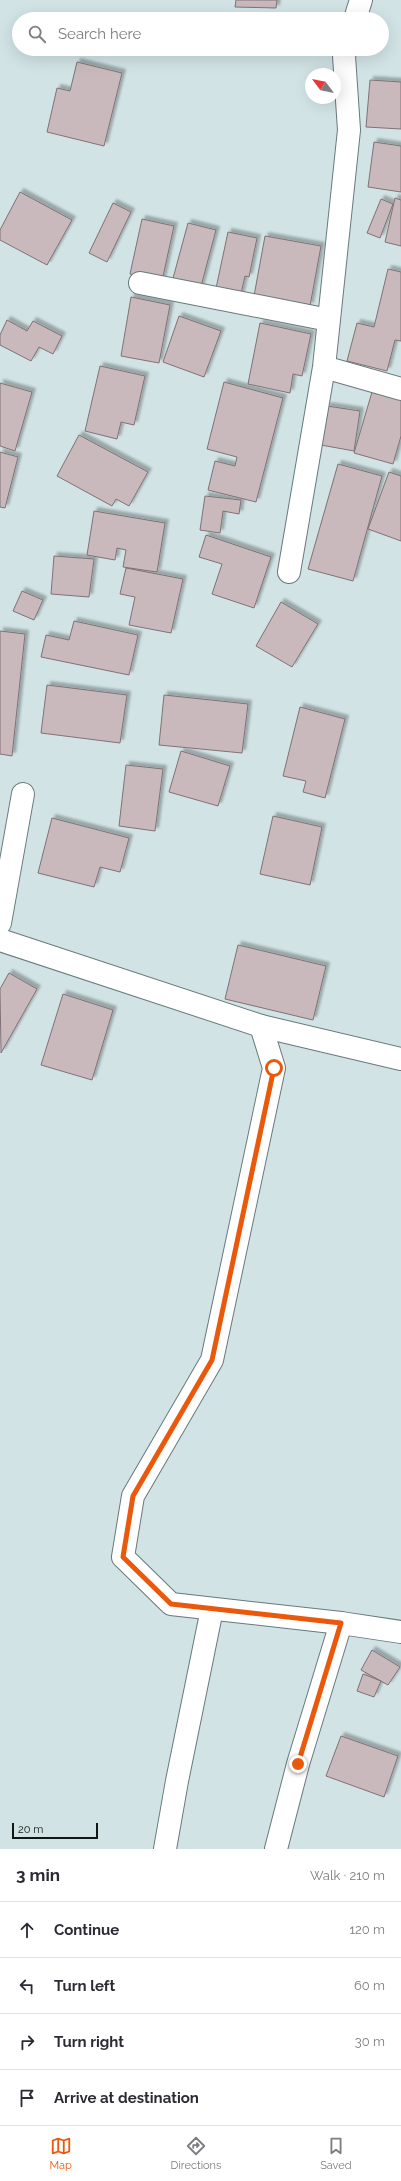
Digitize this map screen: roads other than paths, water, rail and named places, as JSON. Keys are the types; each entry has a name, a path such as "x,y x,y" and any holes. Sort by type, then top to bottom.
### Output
{"street":[{"path":"357,12 361,0"},
{"path":"289,572 324,367 349,130 344,56"},
{"path":"140,283 329,320"},
{"path":"324,367 401,389"},
{"path":"0,923 23,794"},
{"path":"0,940 261,1026 401,1059"},
{"path":"261,1026 274,1068 212,1360 133,1496 123,1557 171,1604 341,1623 401,1632"},
{"path":"165,1849 177,1781 212,1609"},
{"path":"276,1849 298,1764 341,1623"}]}
